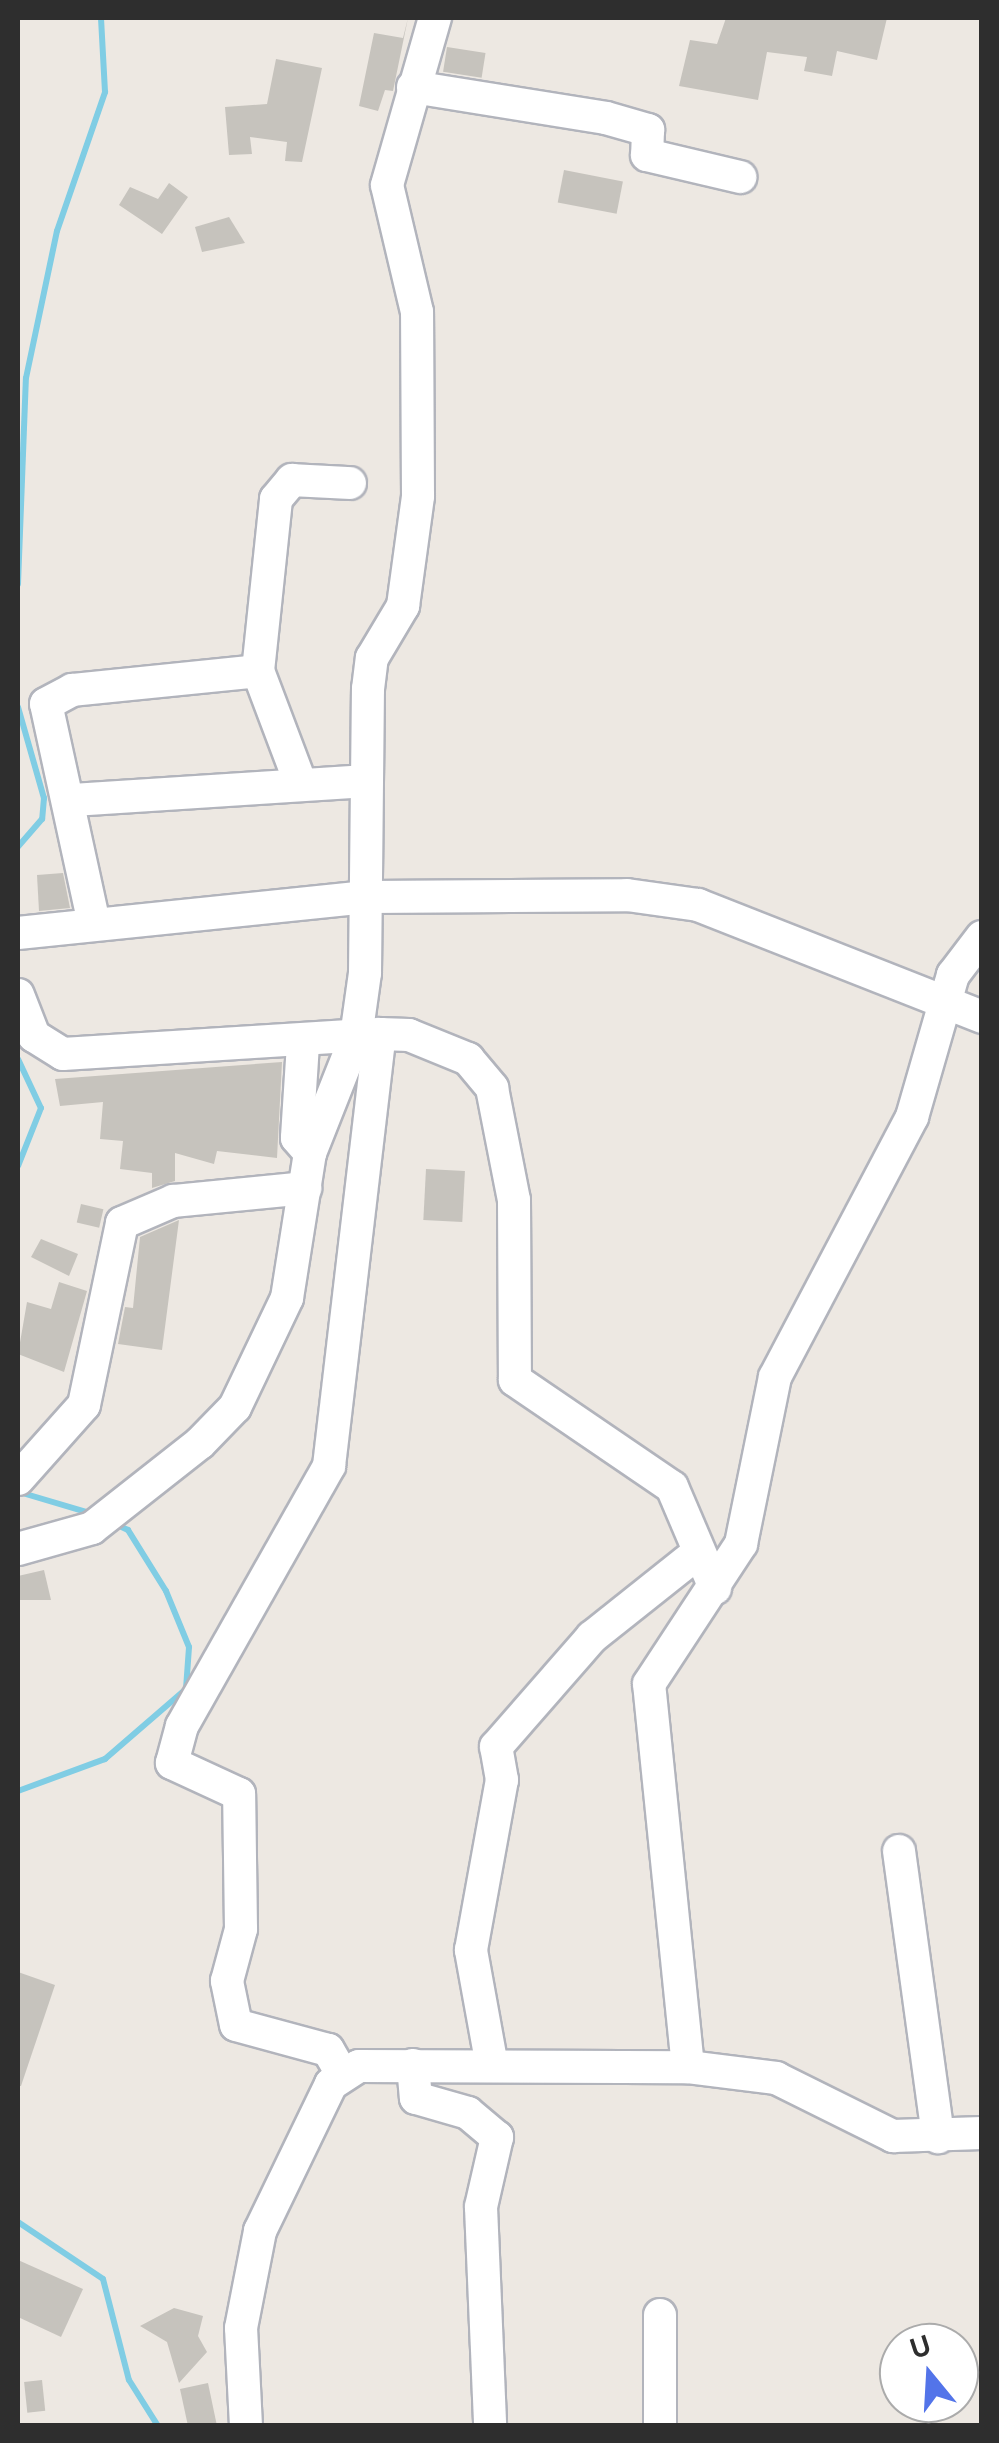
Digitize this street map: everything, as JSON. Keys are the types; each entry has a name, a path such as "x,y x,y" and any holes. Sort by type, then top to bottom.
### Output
{"street":[{"path":"342,2074 328,2050 236,2025 227,1981 242,1912 239,1794 172,1763 182,1726 328,1466 368,1035 366,781 372,658 402,606 418,496 417,312 387,184 435,18"},
{"path":"414,88 606,118 648,130 647,155 740,177"},
{"path":"300,782 258,672 280,487 292,480 350,483"},
{"path":"93,919 73,800 43,714 50,698 258,672"},
{"path":"73,800 300,782 366,781"},
{"path":"18,933 93,919 369,897 628,895 698,905 945,1006 982,1017"},
{"path":"688,2067 648,1701 658,1664 715,1588 741,1544 775,1377 912,1118 964,951 982,937"},
{"path":"18,995 34,1036 63,1054 303,1044 368,1035 457,1053 492,1088 514,1200 515,1380 672,1488 694,1556 715,1588"},
{"path":"18,1548 100,1523 234,1407 287,1298 310,1153 368,1035"},
{"path":"303,1044 296,1138 310,1153"},
{"path":"18,1479 84,1405 122,1223 173,1201 304,1188"},
{"path":"492,2066 471,1950 502,1780 496,1747 592,1638 694,1556"},
{"path":"899,1852 938,2137"},
{"path":"342,2074 413,2065 688,2067 776,2078 893,2136 982,2133"},
{"path":"413,2065 416,2098 468,2113 497,2137 481,2207 490,2426"},
{"path":"246,2426 246,2275 342,2074"},
{"path":"660,2316 660,2426"}],"building":[{"path":"408,18 393,91 385,90 378,111 359,106 374,33 403,38"},
{"path":"726,18 887,18 877,60 837,51 832,76 804,71 807,57 767,52 758,100 679,86 690,40 717,44"},
{"path":"447,47 486,53 482,78 443,72"},
{"path":"276,59 322,68 302,162 285,161 287,142 250,137 252,154 229,155 225,107 267,104"},
{"path":"564,170 623,181 617,214 558,202"},
{"path":"169,183 188,197 162,234 119,205 130,187 158,199"},
{"path":"229,217 245,243 202,252 195,227"},
{"path":"63,873 70,908 39,911 37,875"},
{"path":"282,1062 277,1158 217,1151 214,1164 175,1153 175,1181 152,1188 152,1173 120,1169 123,1141 100,1139 103,1102 60,1106 55,1079"},
{"path":"426,1169 465,1171 462,1222 423,1220"},
{"path":"81,1204 103,1209 99,1228 77,1223"},
{"path":"179,1220 162,1350 118,1344 125,1307 133,1308 140,1237"},
{"path":"41,1239 78,1254 69,1276 31,1257"},
{"path":"59,1282 87,1291 64,1372 18,1354 27,1302 51,1309"},
{"path":"44,1570 51,1600 18,1600 18,1576"},
{"path":"18,1972 55,1985 21,2086 18,2086"},
{"path":"18,2260 83,2289 61,2337 18,2317"},
{"path":"174,2308 203,2316 198,2336 207,2352 179,2383 167,2342 140,2326"},
{"path":"42,2380 45,2411 27,2413 24,2382"},
{"path":"208,2383 217,2426 188,2426 180,2389"}],"waterway":[{"path":"18,584 26,378 57,231 105,92 101,18"},
{"path":"18,707 44,798 42,819 18,847"},
{"path":"18,1059 41,1108 18,1166"},
{"path":"19,1492 93,1514"},
{"path":"18,1791 105,1759 186,1689 189,1647 166,1591 128,1530 113,1523"},
{"path":"18,2222 103,2279 129,2380 158,2426"}]}
